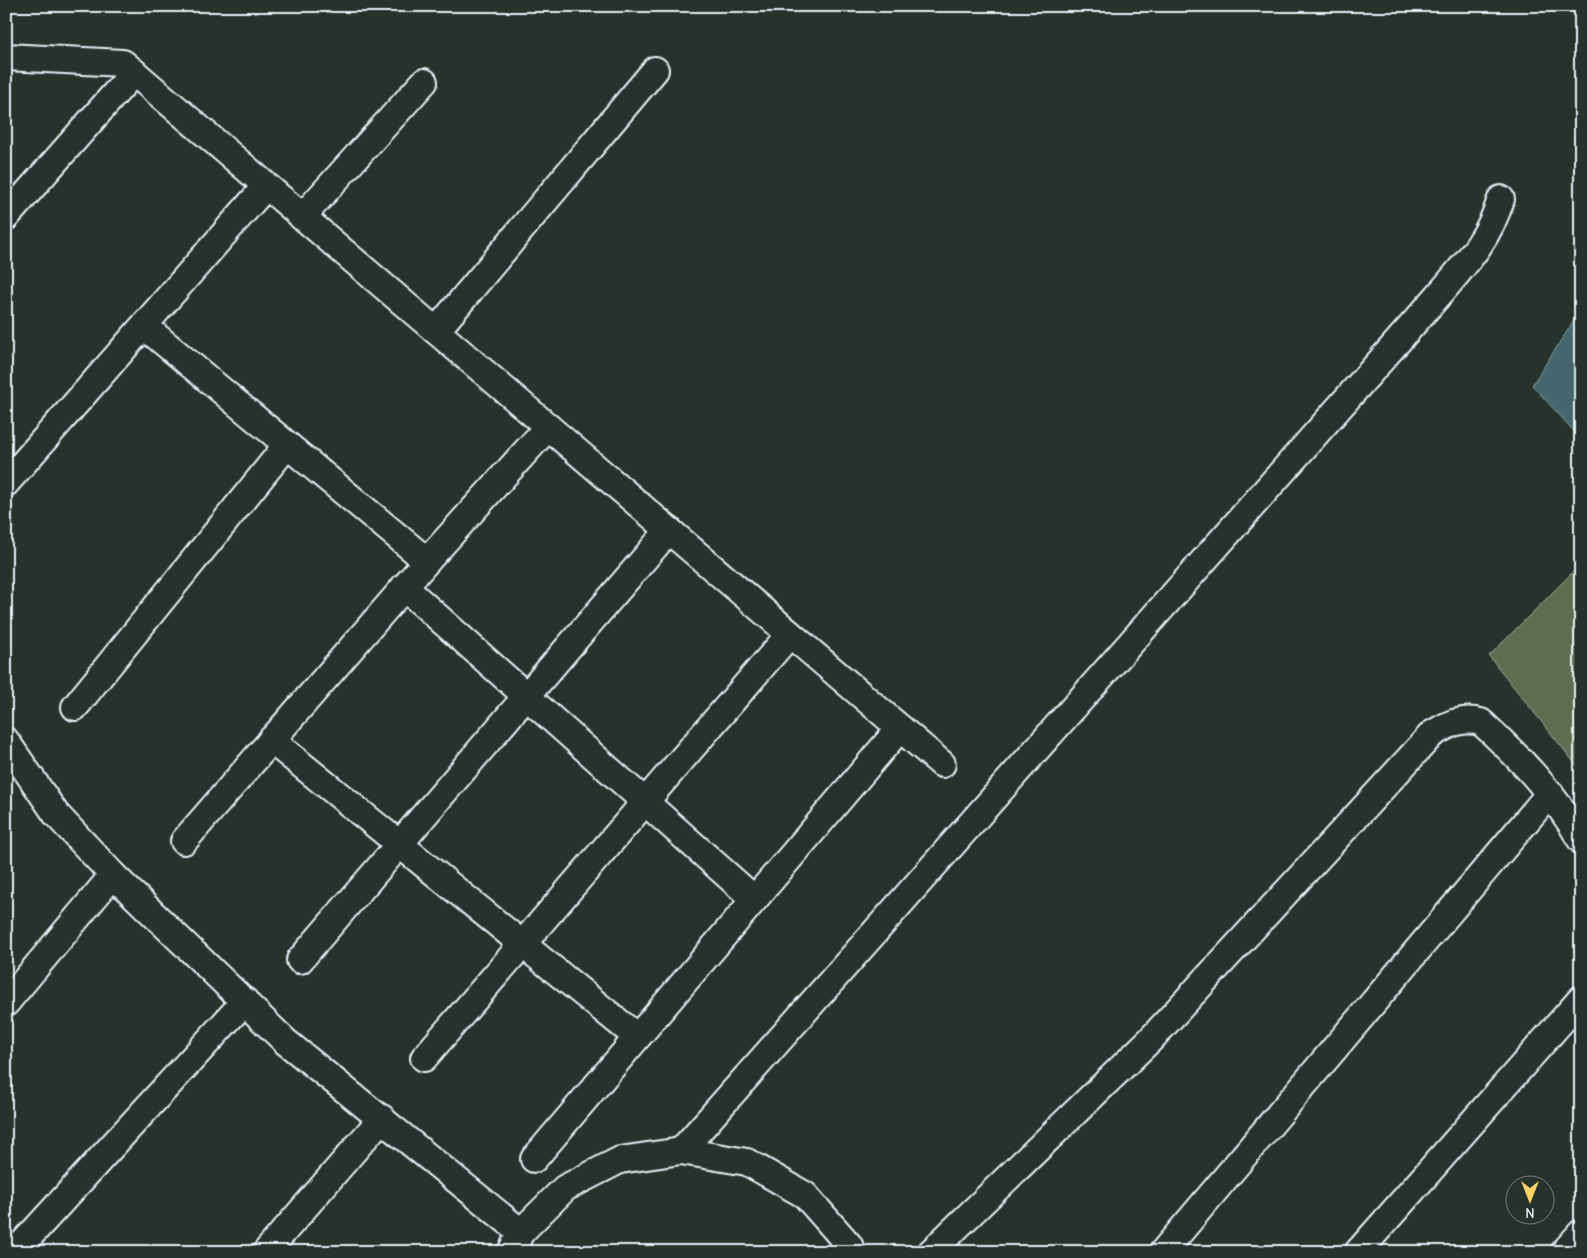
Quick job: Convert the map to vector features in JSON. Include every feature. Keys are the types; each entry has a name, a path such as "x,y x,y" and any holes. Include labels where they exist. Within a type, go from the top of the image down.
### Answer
{"street":[{"path":"6,57 123,63 942,764"},
{"path":"436,332 655,70"},
{"path":"6,217 134,72"},
{"path":"302,217 424,82"},
{"path":"6,483 266,186"},
{"path":"682,1151 1437,297 1484,241 1494,221 1501,199"},
{"path":"144,326 427,561"},
{"path":"184,841 404,587 548,427"},
{"path":"75,707 287,445"},
{"path":"300,960 668,530"},
{"path":"404,587 754,899"},
{"path":"424,1058 790,634"},
{"path":"931,1252 1151,1039 1432,734 1451,722 1466,718 1481,722 1550,793 1563,809 1581,840"},
{"path":"534,1159 900,728"},
{"path":"271,740 637,1038"},
{"path":"6,741 56,814 113,875 286,1042 382,1118 516,1242 565,1188 620,1160 682,1151 747,1162 805,1195 849,1245 852,1252"},
{"path":"1163,1252 1550,793"},
{"path":"6,1003 113,875"},
{"path":"1358,1252 1581,999"},
{"path":"15,1252 245,1001"},
{"path":"266,1252 382,1118"},
{"path":"1564,1252 1581,1233"}],"green space":[{"path":"1581,564 1581,771 1489,656"}],"water":[{"path":"1581,310 1581,439 1532,385"}]}
